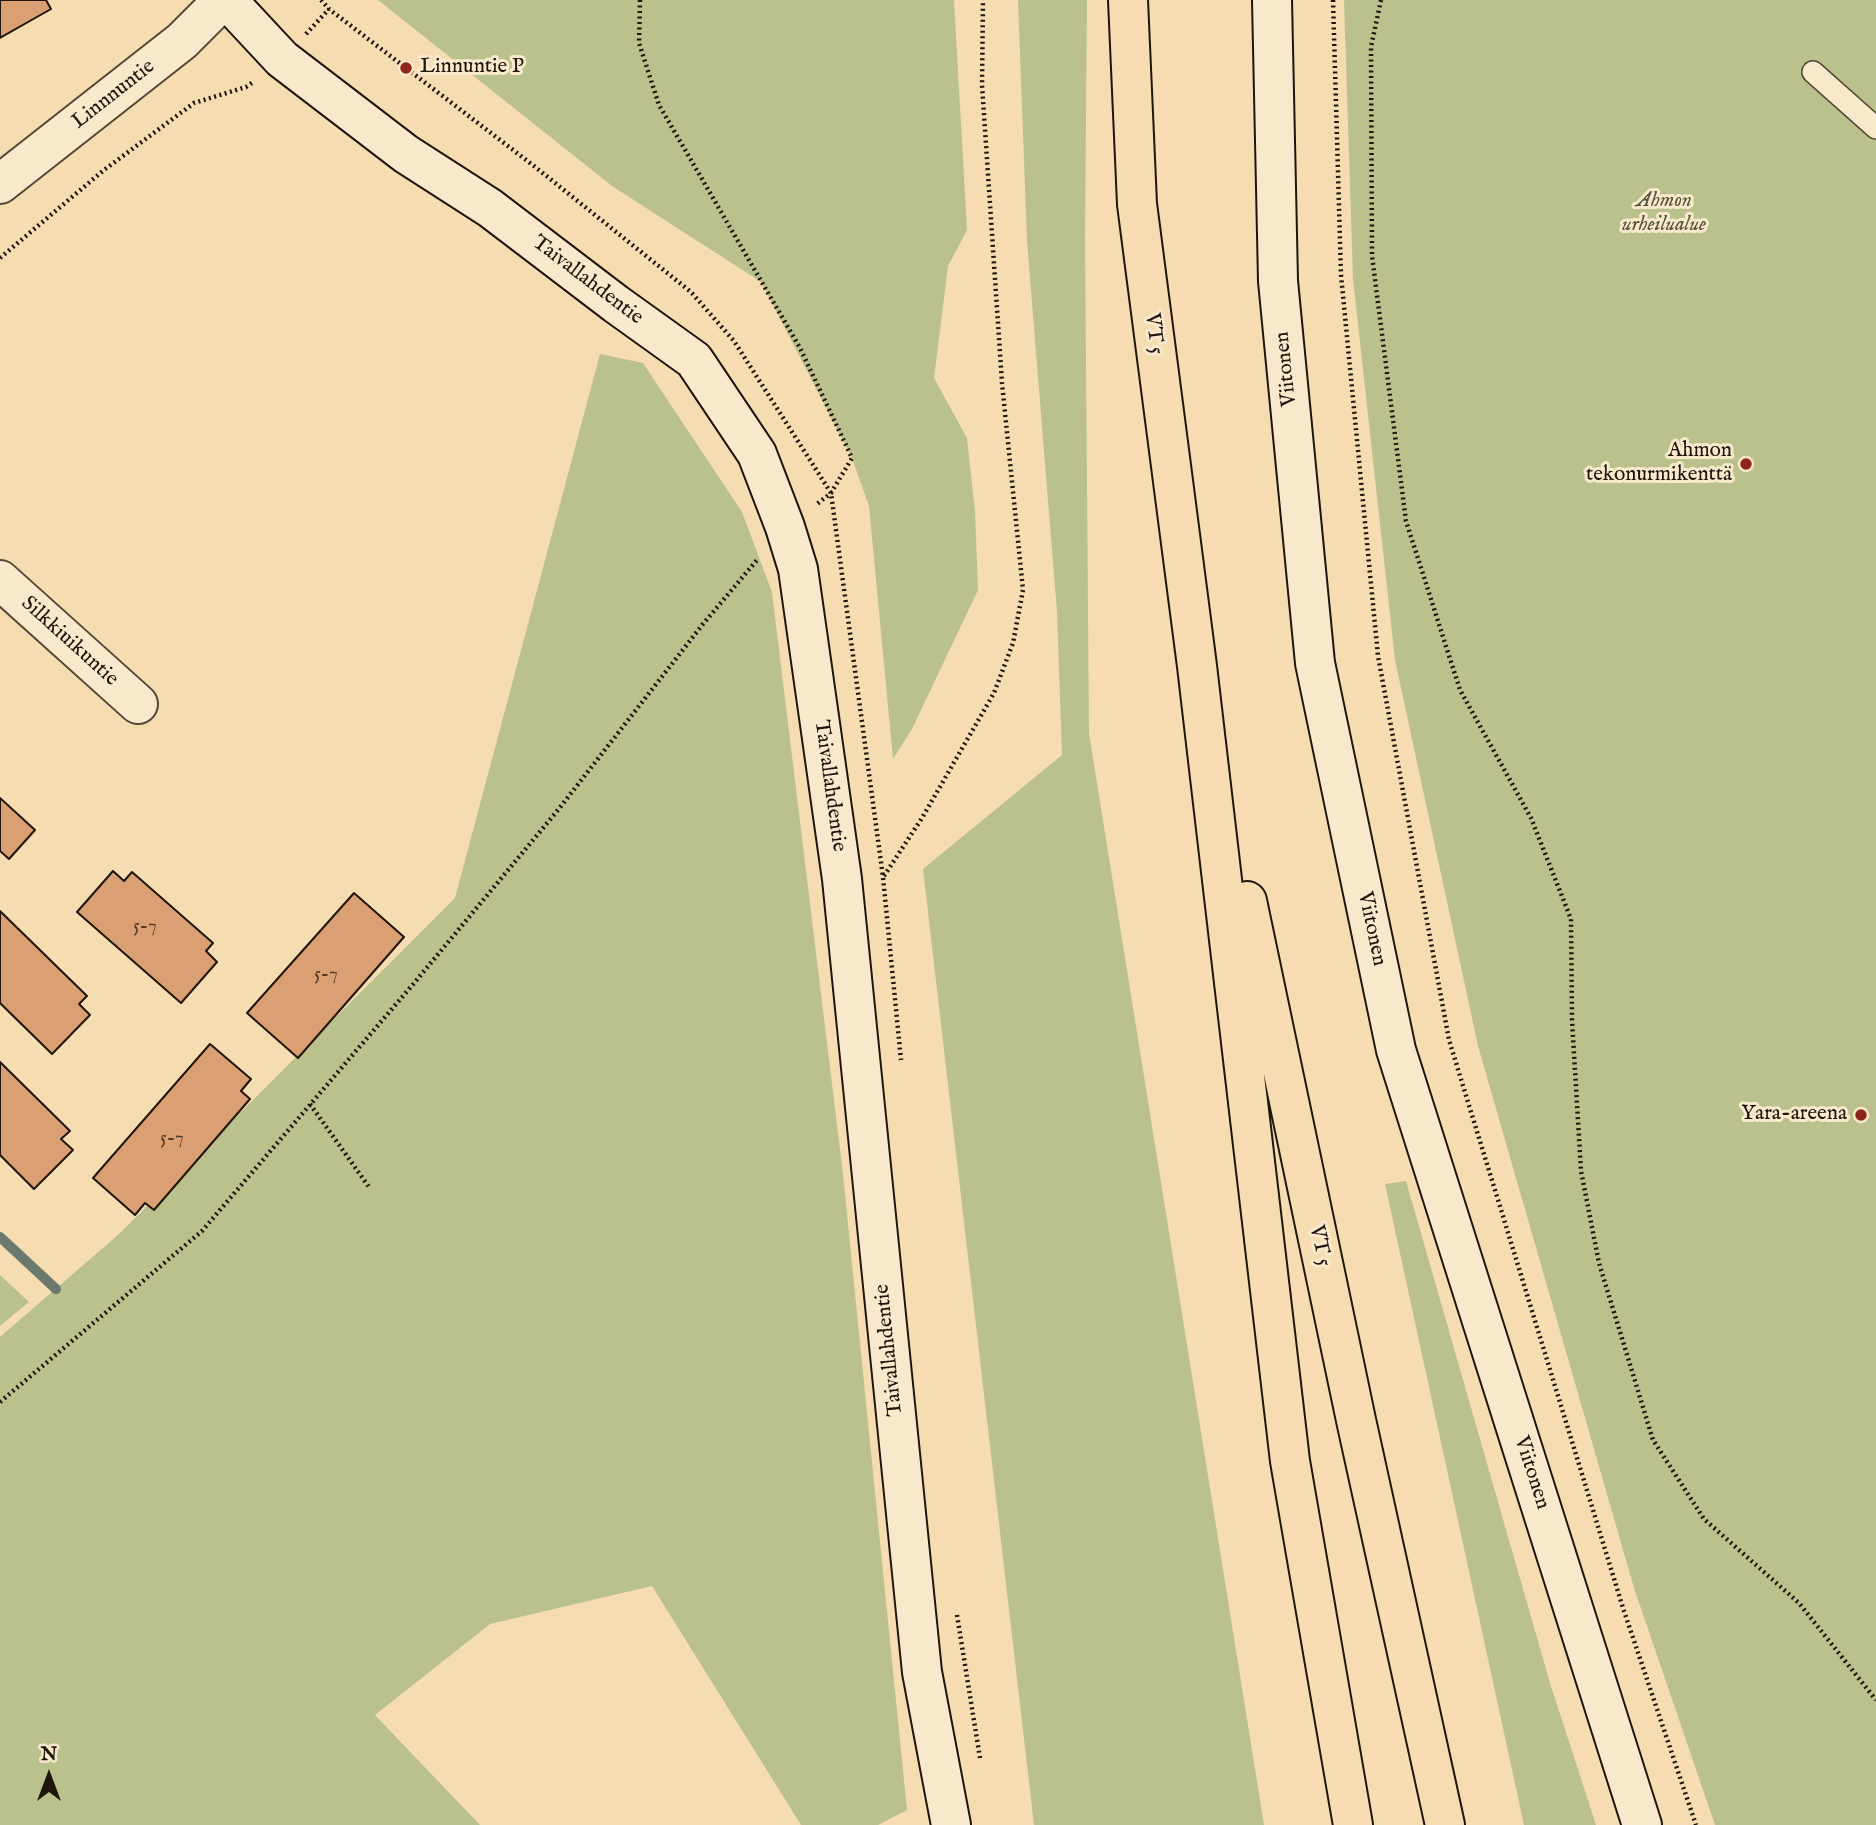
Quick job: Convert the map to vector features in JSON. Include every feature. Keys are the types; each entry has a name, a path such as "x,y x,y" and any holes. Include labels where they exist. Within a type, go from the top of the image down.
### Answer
{"highway":[{"name":"VT 5","path":"1128,0 1136,204 1197,666 1290,1461 1353,1825"},
{"name":"VT 5","path":"1197,666 1353,1407 1445,1825"}],"street":[{"name":"Taivallahdentie","path":"225,0 282,59 406,154 490,208 694,360 757,454 798,569 842,879 922,1672 951,1825"},
{"name":"Linnnuntie","path":"0,184 182,41 225,0"},
{"name":"Viitonen","path":"1272,0 1278,281 1315,663 1396,1050 1642,1825"},
{"name":"Silkkiuikuntie","path":"0,580 138,704"}],"lane":[{"path":"1813,72 1876,128"}],"path":[{"path":"0,1402 202,1231 558,810 703,624 785,527 831,493 852,458 800,348 659,106 639,43 640,0"},
{"path":"902,1071 883,877 922,818 994,692 1013,643 1023,590 1002,383 983,99 983,0"},
{"path":"1334,0 1341,275 1378,656 1449,1040 1619,1594 1696,1825"},
{"path":"1381,0 1371,47 1372,256 1406,521 1460,690 1531,818 1570,919 1572,1020 1581,1171 1599,1263 1653,1440 1704,1519 1799,1603 1876,1700"},
{"path":"0,258 104,170 194,103 246,87 282,59 330,9"},
{"path":"842,879 883,877"},
{"path":"310,1104 369,1187"},
{"path":"956,1611 982,1772"}],"green space":[{"path":"378,0 954,0 967,230 948,266 934,378 967,438 975,511 978,590 912,729 893,759 869,506 852,458 761,282 612,186"},
{"path":"1018,0 1087,0 1085,238 1089,733 1264,1825 1034,1825 923,869 1062,755 1057,612 1027,241"},
{"name":"Ahmon urheilualue","path":"1344,0 1876,0 1876,1825 1715,1825 1634,1588 1478,1046 1395,660 1353,279"},
{"path":"600,354 643,363 742,512 772,592 843,1174 907,1810 878,1825 801,1825 652,1586 490,1624 375,1715 480,1825 0,1825 0,1337 119,1234 455,898"},
{"path":"1406,1181 1550,1683 1596,1825 1524,1825 1385,1184"},
{"path":"0,1275 29,1302 0,1326"}],"building":[{"path":"0,0 46,0 51,9 0,38"},
{"path":"0,798 35,830 9,859 0,851"},
{"path":"113,871 124,881 132,872 213,943 206,951 217,962 181,1003 77,912"},
{"path":"354,893 404,937 298,1058 247,1013"},
{"path":"0,911 87,996 79,1004 90,1015 52,1054 0,1003"},
{"path":"210,1044 251,1079 241,1091 250,1099 154,1210 145,1203 135,1215 93,1178"},
{"path":"0,1062 70,1131 61,1139 73,1150 34,1189 0,1155"}],"waterway":[{"path":"0,1237 56,1289"}],"place":[{"name":"Linnuntie P","path":"406,68"},
{"name":"Ahmon tekonurmikenttä","path":"1746,464"},
{"name":"Yara-areena","path":"1861,1115"}]}
